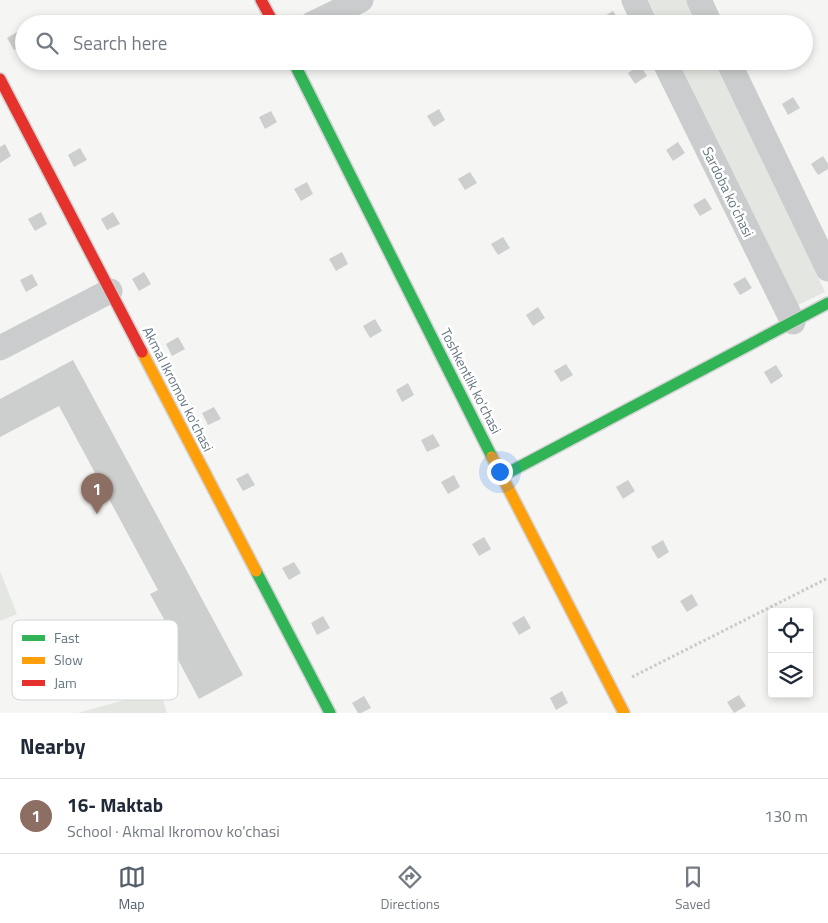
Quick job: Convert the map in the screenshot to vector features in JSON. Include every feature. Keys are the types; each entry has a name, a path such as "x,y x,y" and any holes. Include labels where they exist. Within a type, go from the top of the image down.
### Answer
{"street":[{"path":"261,0 269,15"},
{"path":"330,15 361,0"},
{"path":"634,0 641,15"},
{"path":"699,0 706,15"},
{"name":"Toshkentlik ko'chasi","path":"298,70 624,713"},
{"name":"Sardoba ko'chasi","path":"668,70 793,322"},
{"path":"732,70 828,269"},
{"name":"Akmal Ikromov ko'chasi","path":"0,79 330,713"},
{"path":"0,348 110,291"},
{"path":"502,476 828,304"}],"path":[{"path":"612,687 828,578"}],"shaded area":[{"path":"648,0 686,0 693,15 655,15"},
{"path":"681,70 719,70 825,292 794,307"},
{"path":"0,571 17,614 0,621"},
{"path":"124,700 163,700 167,713 78,713"}],"building":[{"path":"613,11 616,15 606,15"},
{"path":"15,33 15,49 14,50 7,38"},
{"path":"632,70 643,70 647,76 635,84 628,73"},
{"path":"793,97 800,108 788,115 782,104"},
{"path":"439,109 445,120 434,127 427,116"},
{"path":"271,111 277,122 265,129 259,117"},
{"path":"678,142 685,153 673,161 666,150"},
{"path":"5,144 11,156 0,163 0,147"},
{"path":"80,148 87,160 74,167 68,155"},
{"path":"823,156 828,164 828,169 818,175 811,164"},
{"path":"470,172 477,183 465,190 458,179"},
{"path":"307,182 313,194 301,201 294,189"},
{"path":"705,198 712,209 700,216 693,205"},
{"path":"41,212 47,224 35,231 28,219"},
{"path":"113,212 120,224 107,230 101,219"},
{"path":"503,237 510,248 498,255 491,244"},
{"path":"342,252 348,264 336,271 329,259"},
{"path":"144,272 151,284 139,291 132,279"},
{"path":"32,274 38,285 26,292 20,280"},
{"path":"745,277 752,288 740,295 733,284"},
{"path":"538,307 545,318 533,326 526,315"},
{"path":"375,319 382,331 370,338 363,326"},
{"path":"178,337 185,349 172,356 166,344"},
{"path":"73,360 243,675 199,699 178,660 178,620 164,620 150,594 158,590 59,406 0,437 0,399"},
{"path":"566,364 573,375 561,382 554,371"},
{"path":"776,365 783,376 771,384 764,372"},
{"path":"408,383 414,395 402,402 396,390"},
{"path":"214,407 221,419 208,425 202,413"},
{"path":"433,434 440,446 427,452 421,440"},
{"path":"248,473 255,485 243,491 236,479"},
{"path":"454,475 460,487 448,494 441,482"},
{"path":"628,480 635,491 623,499 616,487"},
{"path":"484,537 491,549 479,556 472,544"},
{"path":"663,540 669,552 658,559 651,547"},
{"path":"294,562 301,573 289,580 282,568"},
{"path":"692,594 698,605 687,612 680,601"},
{"path":"323,616 330,628 317,635 311,623"},
{"path":"524,616 531,628 519,635 512,623"},
{"path":"562,691 568,703 556,710 550,698"},
{"path":"739,695 746,706 734,713 727,702"},
{"path":"364,696 371,708 358,713 352,703"}],"traffic: fast":[{"path":"298,70 492,457"},
{"path":"502,476 828,303"},
{"path":"256,571 330,713"}],"traffic: slow":[{"path":"142,352 256,571"},
{"path":"492,457 624,713"}],"traffic: jam":[{"path":"261,0 269,15"},
{"path":"0,79 142,352"}],"place":[{"name":"16- Maktab","path":"97,514"}]}
